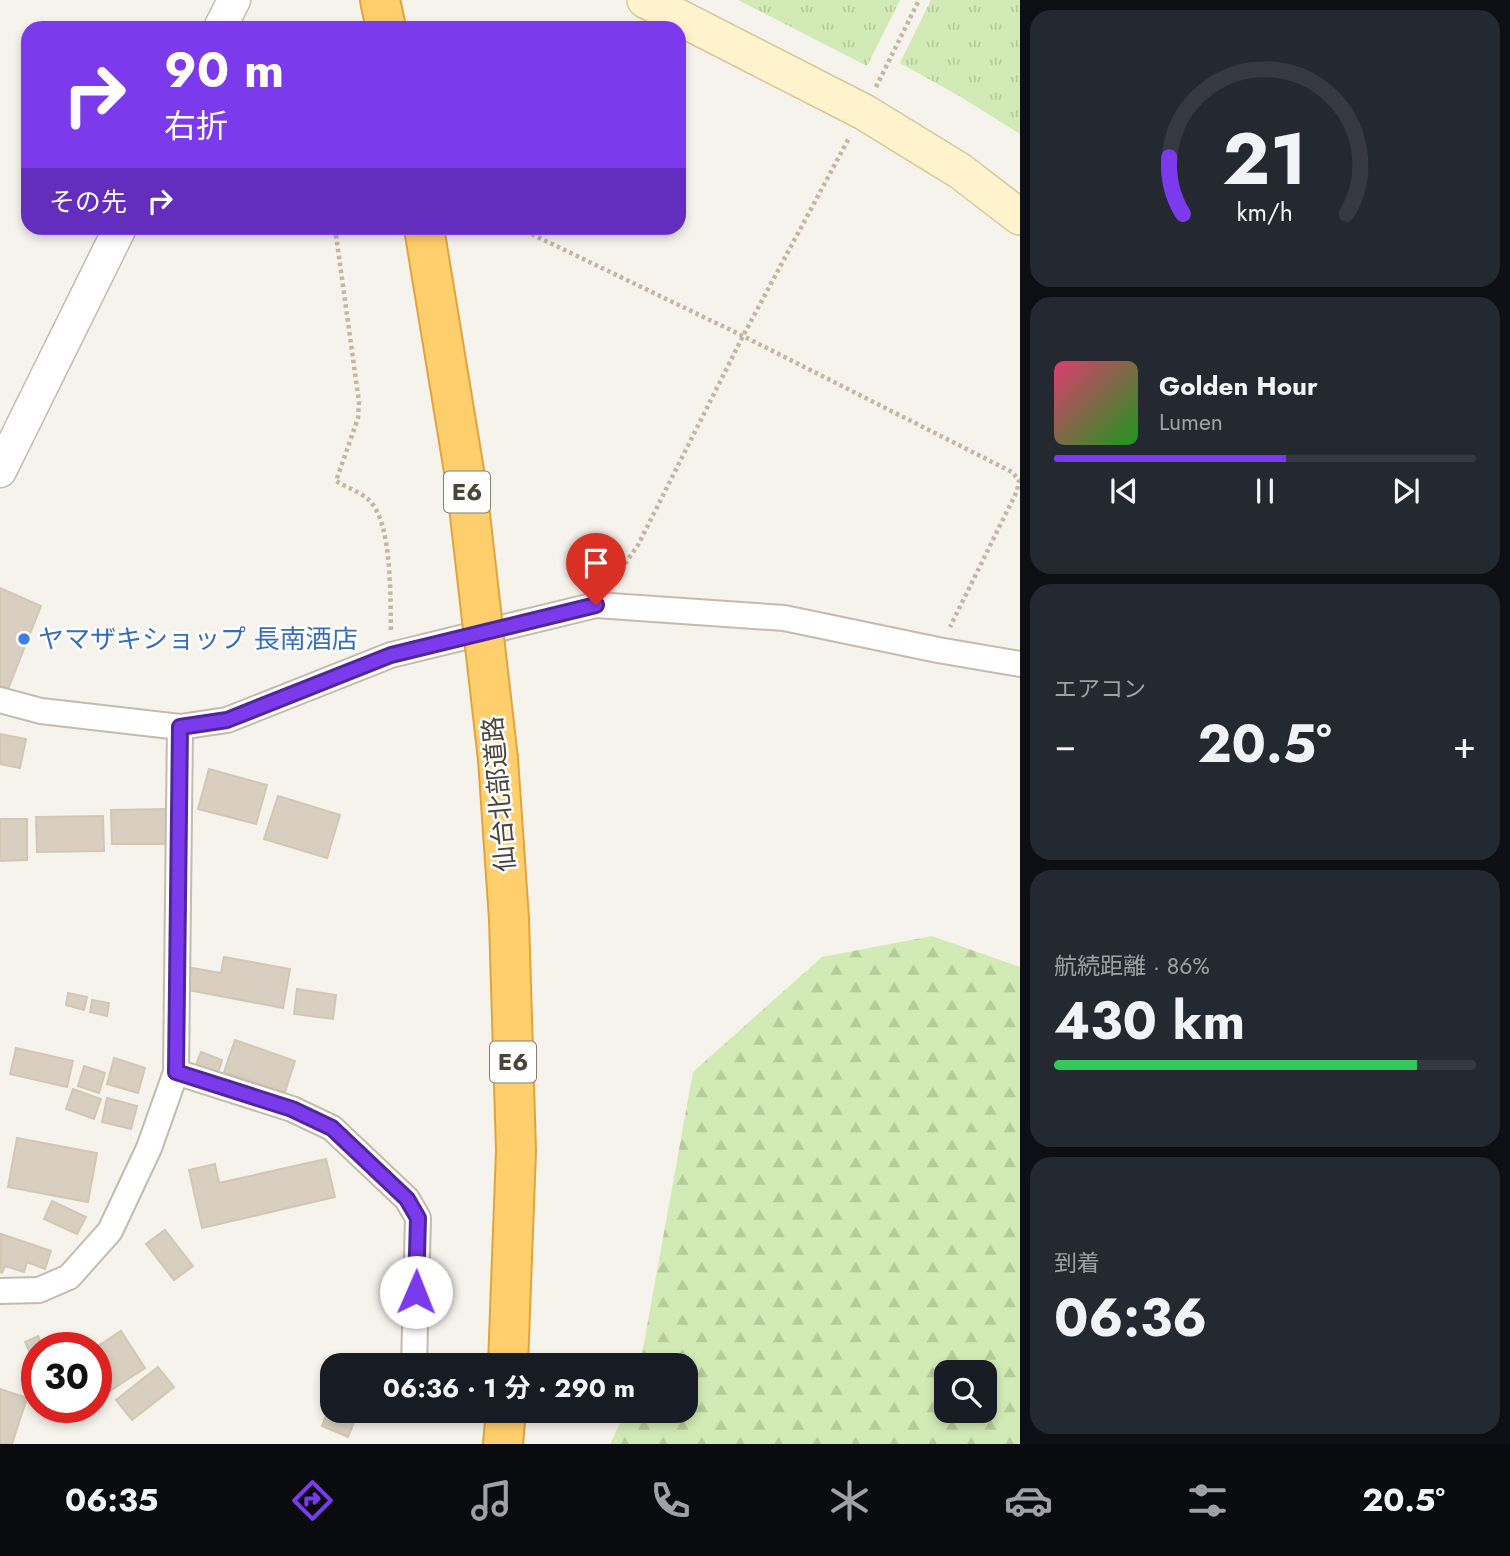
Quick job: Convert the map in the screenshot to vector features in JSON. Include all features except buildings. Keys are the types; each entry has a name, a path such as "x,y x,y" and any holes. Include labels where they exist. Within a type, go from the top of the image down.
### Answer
{"highway":[{"path":"380,0 384,21"},
{"name":"仙台北部道路","path":"425,235 467,489 498,759 509,919 516,1151 509,1353"},
{"path":"503,1444 505,1423"}],"main road":[{"path":"645,0 864,112 960,171 1020,217"}],"street":[{"path":"224,21 234,0"},
{"path":"0,471 117,235"},
{"path":"0,700 41,711 180,727 227,720 391,655 596,605 784,618 1020,664"},
{"path":"0,1291 39,1290 69,1277 110,1231 149,1148 176,1072 180,727"},
{"path":"176,1072 292,1109 332,1128 407,1199 418,1218 414,1353"}],"path":[{"path":"596,605 638,545 743,335 864,112 919,0"},
{"path":"336,235 359,402 358,418 336,481 370,501 380,521 390,559 391,655"},
{"path":"534,235 743,335 1012,472 1019,480 1017,491 938,650"}],"green space":[{"path":"738,0 900,0 867,66"},
{"path":"931,0 1020,0 1020,134 900,63"},
{"path":"932,936 1020,967 1020,1444 610,1444 620,1423 698,1423 698,1353 642,1353 693,1072 822,957"}],"place":[{"name":"ヤマザキショップ 長南酒店","path":"24,639"}],"route":[{"path":"416,1292 418,1218 407,1199 332,1128 292,1109 176,1072 180,727 227,720 391,655 596,605"}]}
